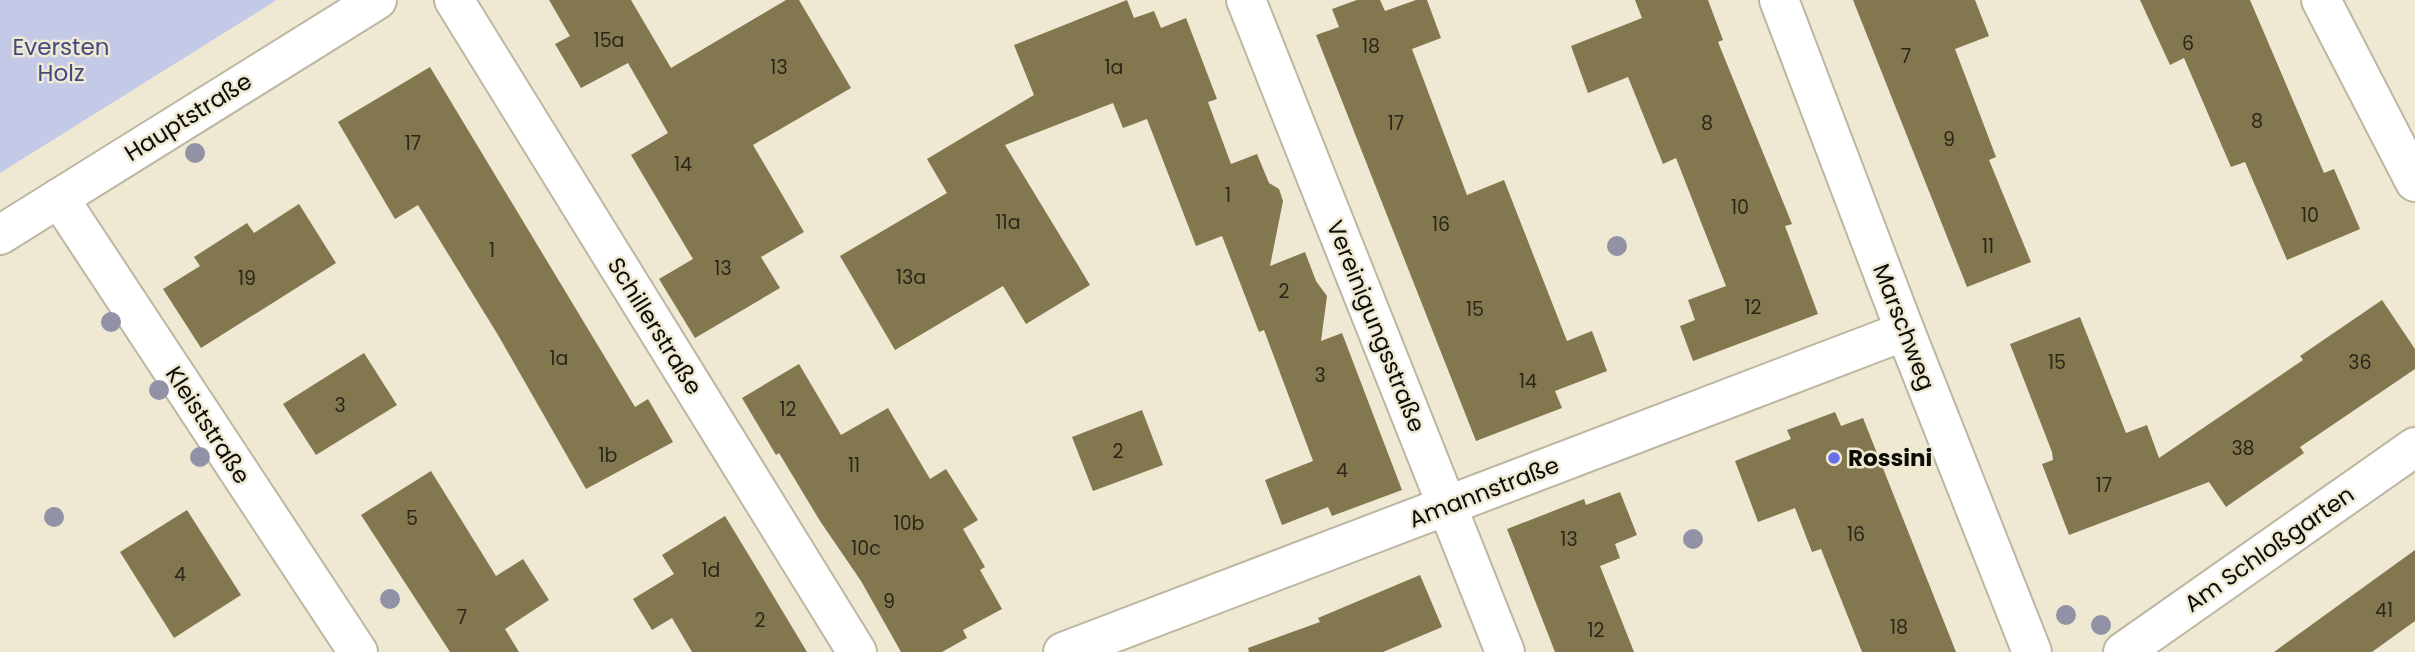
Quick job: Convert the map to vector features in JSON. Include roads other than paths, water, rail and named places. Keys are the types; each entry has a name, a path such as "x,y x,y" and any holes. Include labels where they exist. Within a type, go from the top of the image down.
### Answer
{"street":[{"name":"Hauptstraße","path":"0,235 377,0"},
{"name":"Schillerstraße","path":"454,0 857,652"},
{"name":"Vereinigungsstraße","path":"1246,0 1505,652"},
{"name":"Marschweg","path":"1779,0 1905,331 2032,652"},
{"path":"2321,0 2415,182"},
{"name":"Kleiststraße","path":"59,198 358,652"},
{"name":"Amannstraße","path":"1063,652 1905,331"},
{"name":"Am Schloßgarten","path":"2123,652 2415,447"}],"place":[{"name":"Rossini","path":"1834,458"}],"park label":[{"name":"Eversten Holz","path":"61,60"}]}
